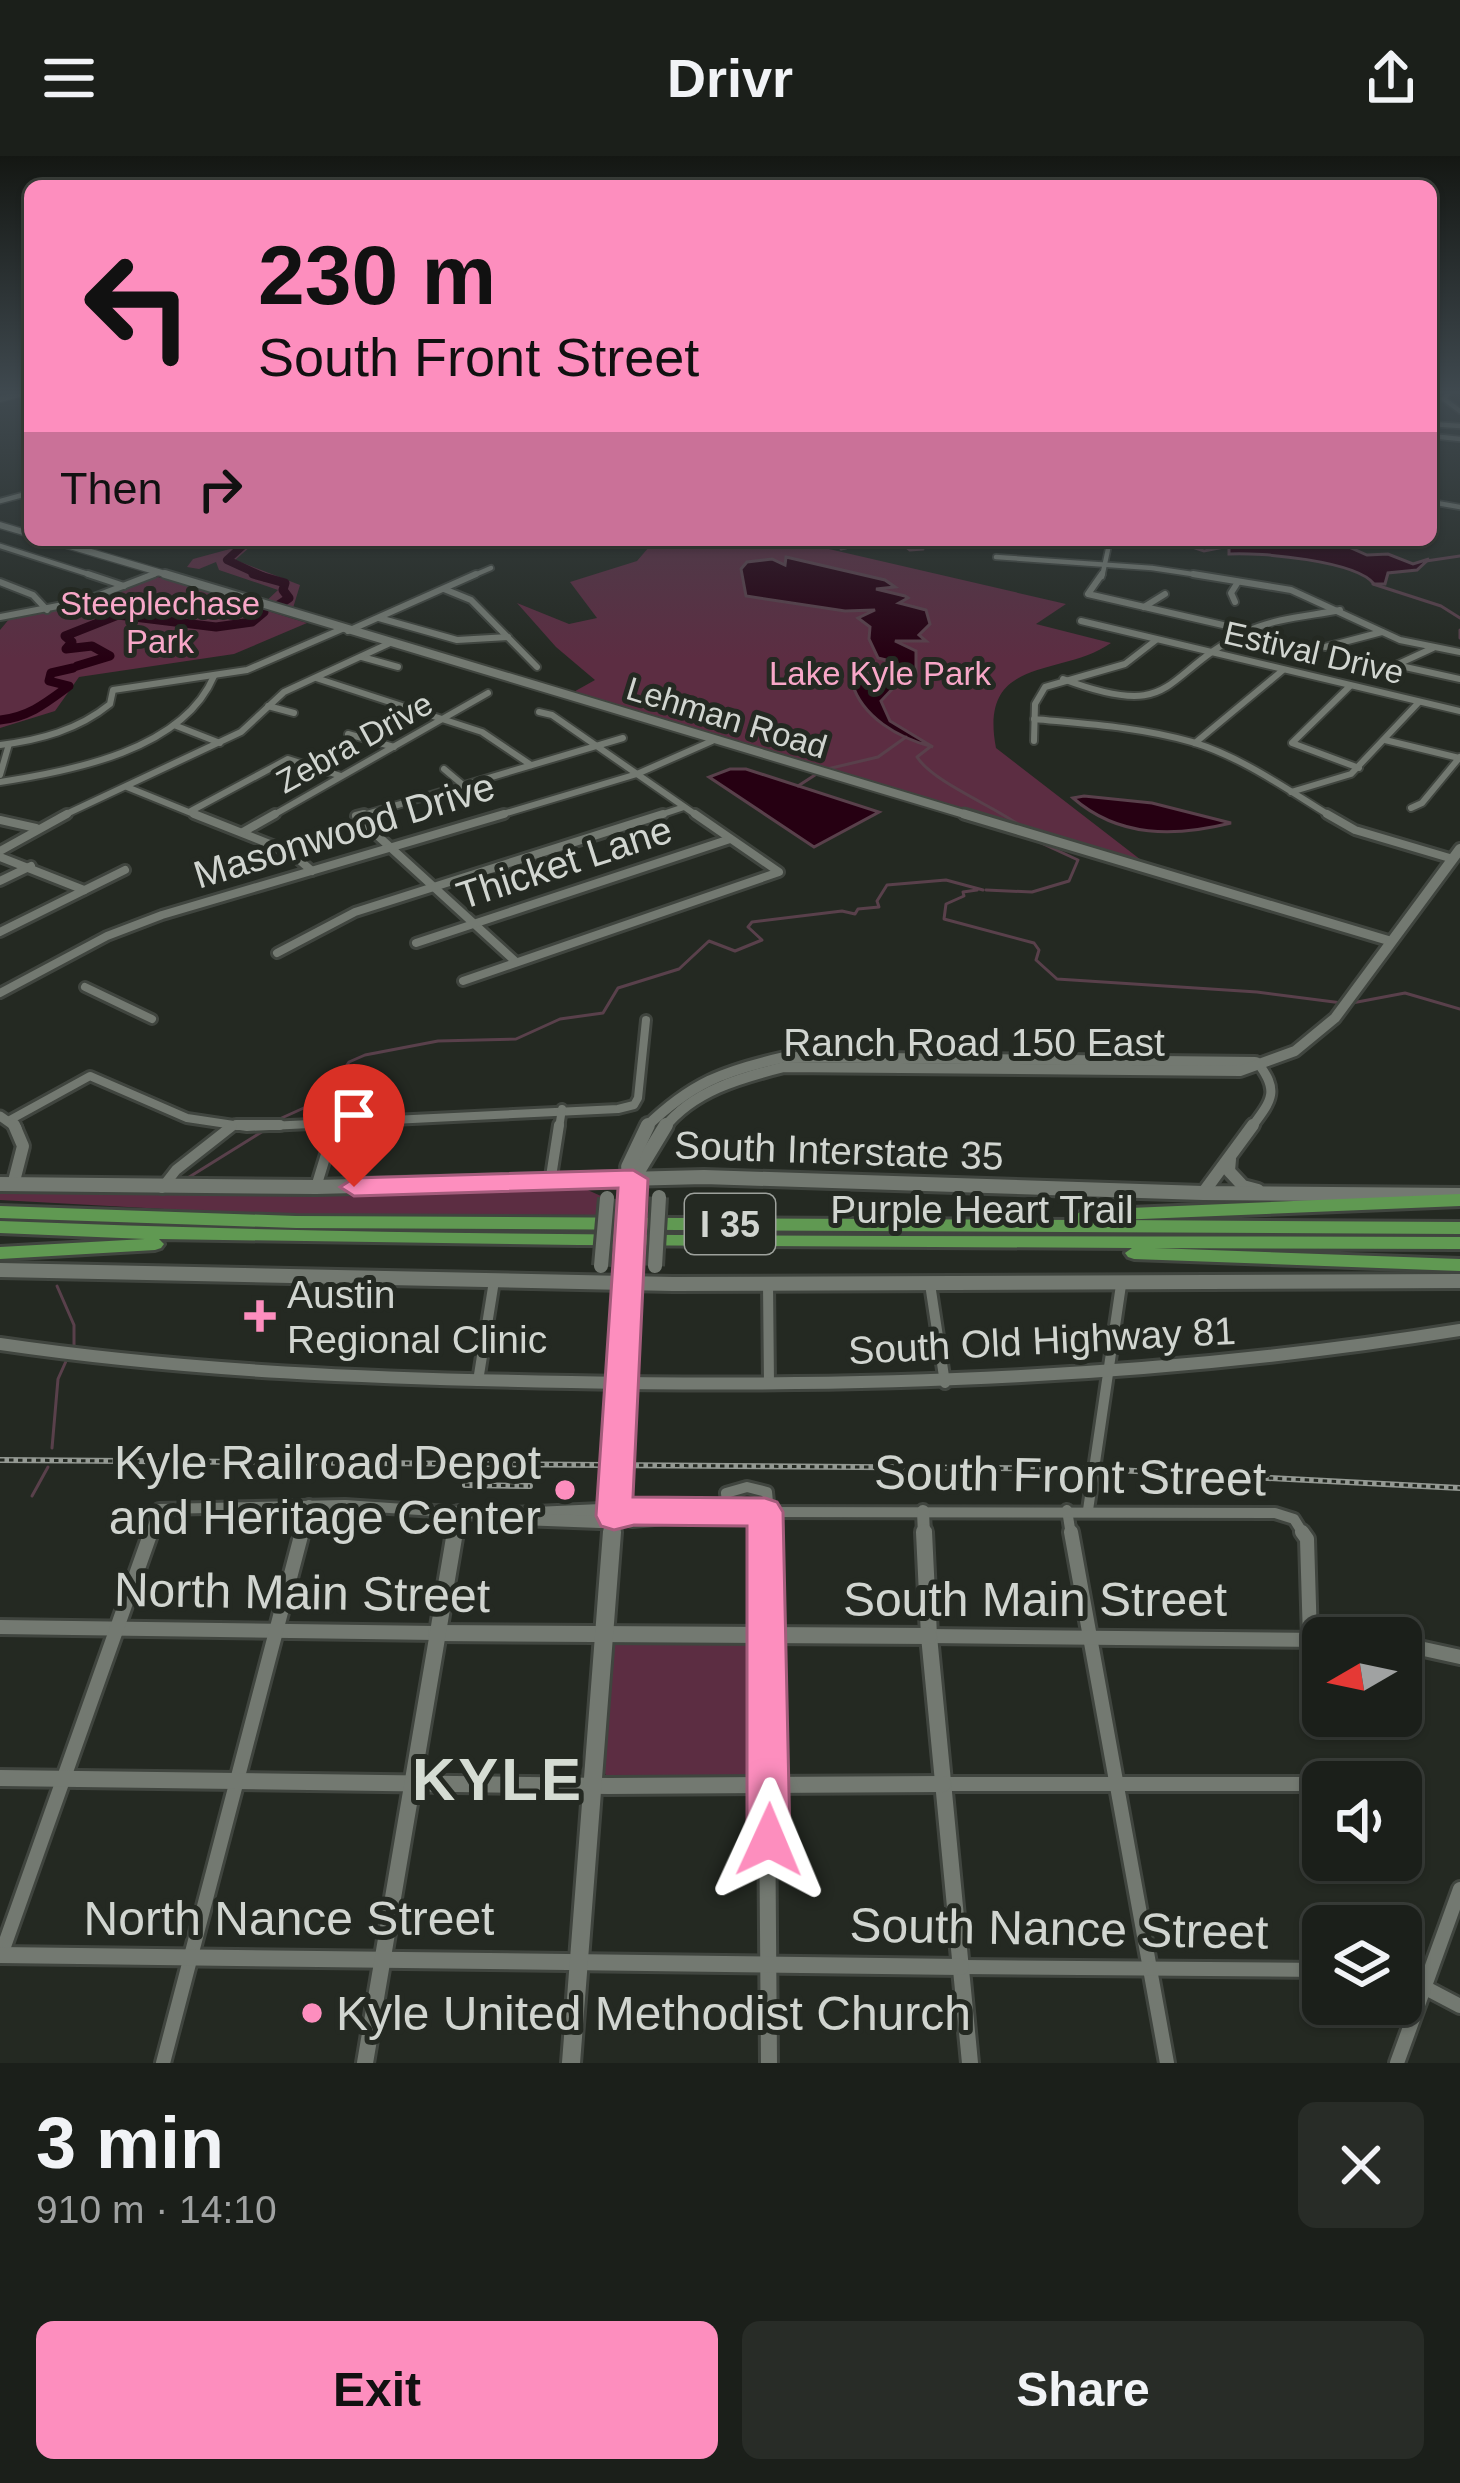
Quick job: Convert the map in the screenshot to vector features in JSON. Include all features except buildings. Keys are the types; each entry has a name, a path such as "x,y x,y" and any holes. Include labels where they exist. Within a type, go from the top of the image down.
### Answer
{"highway":[{"path":"939,1234 1460,1198"},
{"name":"Purple Heart Trail","path":"0,1212 1460,1243"},
{"name":"Purple Heart Trail","path":"0,1227 254,1235 1460,1228"},
{"path":"939,1234 1460,1265"},
{"path":"0,1253 254,1235"}],"main road":[{"name":"Ranch Road 150 East","path":"987,1063 818,1064 758,1073 696,1098 674,1117 650,1150 646,1167 633,1179 628,1167 656,1113 706,1079 785,1057 987,1063 1211,1072 1240,1071 1295,1051 1316,1037 1346,1002 1456,854"},
{"name":"South Interstate 35","path":"7,1184 316,1187 676,1177 1460,1198"},
{"path":"673,1284 655,1266 658,1197 676,1177"},
{"path":"571,2063 625,1383 633,1179"},
{"path":"577,1281 601,1266 608,1198 590,1180"},
{"path":"0,1270 494,1281 577,1281 626,1274 673,1284 1460,1281"}],"street":[{"path":"0,546 124,586"},
{"name":"Lehman Road","path":"70,546 1390,941"},
{"path":"1108,546 1101,581 1088,594 1249,632"},
{"path":"996,557 1104,564 1303,593 1382,632 1460,652"},
{"path":"214,676 210,692 175,725 61,773 0,779 4,744 41,737 100,713 113,700 112,690 258,667 491,568"},
{"path":"0,617 47,610 158,573"},
{"path":"1235,602 1231,593 1238,581"},
{"path":"0,582 29,593 47,610"},
{"path":"444,589 471,600 537,667"},
{"path":"1144,607 1165,594"},
{"path":"1063,679 1145,700 1178,687 1249,632 1340,610"},
{"path":"378,618 457,640 508,637"},
{"name":"Estival Drive","path":"1081,621 1460,711"},
{"path":"1325,647 1382,632"},
{"path":"1034,741 1039,694 1063,679 1125,664 1157,640"},
{"path":"0,854 36,828 241,732 284,692 390,644"},
{"path":"1433,648 1396,665 1460,679"},
{"path":"362,656 398,668"},
{"path":"1195,743 1284,670"},
{"path":"315,678 495,738 531,765"},
{"path":"1350,686 1292,742 1317,756 1359,768"},
{"name":"Zebra Drive","path":"243,832 488,693"},
{"path":"1291,793 1341,779 1359,768 1419,702"},
{"path":"268,706 294,713"},
{"path":"463,981 779,872 552,715 539,712"},
{"path":"1034,719 1120,727 1195,743 1240,762 1365,835 1456,854"},
{"path":"175,725 220,743"},
{"path":"348,734 394,747"},
{"path":"516,962 356,816 623,738"},
{"path":"1385,740 1460,758 1422,802 1411,808"},
{"name":"Masonwood Drive","path":"0,993 125,929 637,774 712,741"},
{"path":"191,811 288,759 341,776"},
{"path":"444,769 463,784"},
{"path":"127,787 290,852 312,872"},
{"path":"277,953 341,917 684,807"},
{"path":"0,820 36,828"},
{"name":"Thicket Lane","path":"416,943 730,839"},
{"path":"0,854 84,890"},
{"path":"0,881 31,866"},
{"path":"0,932 125,870"},
{"path":"86,987 152,1019"},
{"path":"634,1105 646,1020"},
{"path":"1203,1193 1274,1097 1274,1083 1257,1062"},
{"path":"7,1184 24,1150 19,1130 5,1118 90,1076 158,1108 232,1126 634,1105 656,1113"},
{"path":"550,1183 562,1109"},
{"path":"316,1187 336,1123"},
{"path":"162,1188 176,1169 218,1146 232,1126"},
{"path":"1231,1156 1229,1171 1243,1186 1270,1194"},
{"path":"478,1381 494,1281"},
{"path":"768,1283 769,1384"},
{"path":"930,1284 945,1383"},
{"path":"1088,1510 1121,1285"},
{"name":"South Old Highway 81","path":"0,1344 270,1375 625,1383 945,1383 1108,1375 1318,1354 1460,1330"},
{"path":"724,1512 727,1493 747,1487 767,1492 769,2063"},
{"path":"163,2063 232,1782 309,1505"},
{"path":"0,1955 159,1509 309,1505 494,1515"},
{"path":"1067,1510 1167,2063"},
{"path":"923,1511 929,1636 970,2063"},
{"path":"365,2063 458,1512"},
{"name":"South Front Street","path":"494,1515 597,1522 614,1516 632,1520 724,1512 1275,1513 1294,1519 1306,1539 1314,1617"},
{"name":"North Main Street","path":"0,1627 602,1635"},
{"name":"South Main Street","path":"602,1635 1302,1639"},
{"path":"1422,1649 1460,1657"},
{"path":"0,1778 1302,1784"},
{"path":"1397,2063 1460,1889"},
{"name":"North Nance Street","path":"0,1955 578,1959"},
{"name":"South Nance Street","path":"578,1959 1302,1970"},
{"path":"1422,1985 1460,2006"}],"green space":[{"path":"251,546 235,560 300,585 293,608 262,605 278,590 219,570 216,562 199,569 187,567 193,559"},
{"name":"Lake Kyle Park","path":"650,546 816,546 1066,604 1036,624 1111,643 1011,683 999,697 994,718 996,748 1141,860 570,694 595,680 556,647 517,603 569,624 597,618 570,582 637,561"},
{"name":"Steeplechase Park","path":"158,577 307,623 234,654 79,677 55,711 0,728 0,630 10,618 71,608"},
{"path":"581,1187 601,1196 599,1215 255,1214 0,1200 0,1190 441,1192"},
{"path":"623,1641 759,1642 764,1776 758,1781 607,1777 601,1767 610,1646"}],"shaded area":[{"path":"1193,546 1229,546 1204,551"},
{"path":"1229,546 1347,546 1413,564 1429,559 1417,570 1388,573 1385,584 1374,584 1329,564 1229,554"},
{"path":"786,557 885,580 895,587 876,589 905,596 908,598 899,603 926,610 930,624 919,635 926,641 895,641 916,651 916,673 887,678 897,684 881,701 890,721 933,747 883,724 857,695 852,683 873,675 875,668 898,663 878,658 869,639 870,627 858,618 875,610 845,611 746,596 741,569 747,562 772,559 785,565"},
{"path":"746,769 879,812 814,847 709,777"},
{"path":"1073,798 1152,803 1231,823 1189,831 1148,831 1109,821"}],"waterway":[{"path":"242,546 227,560 264,577"},
{"path":"841,549 846,548 842,546"},
{"path":"905,546 910,550 921,546"},
{"path":"1426,561 1460,556"},
{"path":"253,574 285,583 283,590 289,598 277,606"},
{"path":"1373,584 1441,606 1460,618"},
{"path":"77,666 110,656 92,646 66,649 72,642 65,636 118,615 216,627 252,622 264,612"},
{"path":"1460,630 1460,638"},
{"path":"0,720 29,712 53,698 69,686 49,681 51,673 73,668"},
{"path":"823,770 878,757 906,737"},
{"path":"930,747 917,757 926,767 1025,829"},
{"path":"798,786 815,775"},
{"path":"986,890 1032,892 1069,881 1078,860 1039,842"},
{"path":"275,1121 306,1107 336,1082 349,1062 365,1055 438,1041 516,1039 560,1019 603,1013 618,988 679,969 709,941 735,951 762,940 748,927 752,922 842,911 855,914 858,909 879,907 877,901 887,885 946,880 983,890"},
{"path":"977,890 963,892 964,896 946,904 944,919 1034,943 1039,950 1036,960 1057,979 1257,992 1342,1003"},
{"path":"1352,1003 1405,993 1460,1009"},
{"path":"186,1179 268,1128"},
{"path":"57,1286 74,1325 74,1346"},
{"path":"52,1448 58,1379 67,1359"},
{"path":"32,1496 48,1467"}],"railway":[{"path":"0,1460 1098,1469 1460,1488"},
{"path":"465,1485 530,1486"}],"place":[{"name":"Austin Regional Clinic","path":"260,1316"},
{"name":"Kyle Railroad Depot and Heritage Center","path":"565,1490"},
{"name":"Kyle United Methodist Church","path":"312,2013"}],"district":[{"name":"KYLE","path":"498,1779"}],"route":[{"path":"354,1187 633,1179 614,1516 634,1511 765,1512 769,1840"}]}
